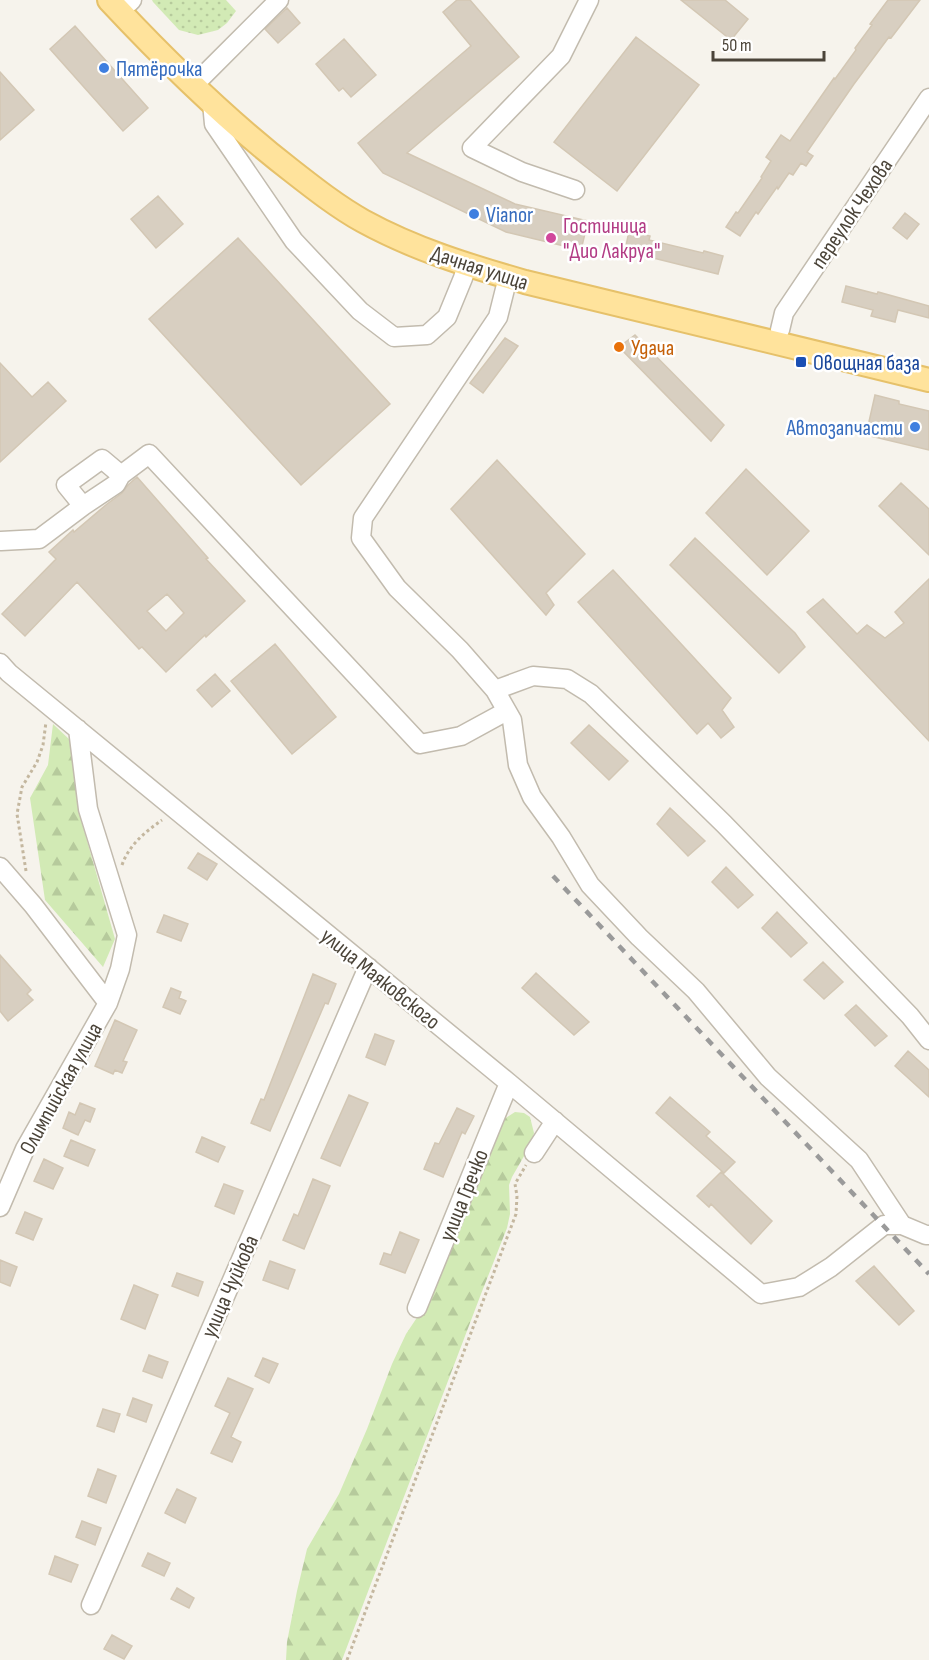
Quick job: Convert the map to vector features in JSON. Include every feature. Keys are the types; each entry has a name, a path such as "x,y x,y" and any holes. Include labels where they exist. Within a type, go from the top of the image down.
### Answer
{"main road":[{"name":"Дачная улица","path":"123,3 157,33 198,82 212,103 261,148 319,192 362,220 404,241 467,265 510,271 778,336 929,367"},
{"name":"Дачная улица","path":"198,82 326,182 371,210 412,230 510,271"},
{"name":"Дачная улица","path":"778,336 929,380"}],"street":[{"path":"198,82 279,0"},
{"path":"575,190 522,172 472,148 561,57 589,0"},
{"name":"переулок Чехова","path":"778,336 784,313 929,98"},
{"path":"212,103 214,123 294,241 360,311 394,337 427,335 447,317 467,265"},
{"path":"510,271 498,317 363,518 361,538 397,588 460,650 495,690 512,720 518,765 532,797 561,837 591,885 639,937 696,991 768,1077 859,1160 902,1225 929,1235"},
{"path":"1,541 39,539 82,506 116,484 121,475 149,454 420,744 461,736 507,711"},
{"path":"82,506 66,485 102,459 121,475"},
{"name":"улица Маяковского","path":"0,663 9,673 510,1083 761,1294 799,1287 831,1267 884,1225 902,1225"},
{"path":"495,690 533,675 567,679 591,694 724,824 910,1016 929,1040"},
{"name":"Олимпийская улица","path":"0,1207 25,1149 108,1003 120,969 127,935 88,809 78,729"},
{"name":"Олимпийская улица","path":"0,867 33,905 108,1003"},
{"name":"улица Чуйкова","path":"91,1605 368,967"},
{"name":"улица Гречко","path":"417,1308 510,1083"},
{"path":"534,1153 555,1121"}],"path":[{"path":"27,873 17,814 22,787 37,762 43,745 48,705"},
{"path":"114,889 126,852 147,831 175,809"},
{"path":"347,1660 516,1214 515,1184 534,1153"}],"green space":[{"path":"152,0 226,0 236,11 218,30 198,35 179,30"},
{"path":"53,724 70,740 80,816 115,939 103,967 45,900 30,798 48,765"},
{"path":"515,1112 524,1113 530,1117 534,1133 531,1144 509,1185 510,1214 507,1228 342,1660 286,1660 287,1642 307,1549 339,1494 392,1364 406,1334 420,1313 498,1129 504,1119"}],"building":[{"path":"457,0 470,0 519,57 407,153 515,204 588,221 581,250 506,232 383,173 358,143 471,46 443,12"},
{"path":"681,0 725,0 748,19 731,40"},
{"path":"888,0 920,0 854,84 807,152 813,156 806,166 801,163 793,175 789,173 758,214 756,212 740,236 726,227 762,178 771,161 766,157 781,135 790,141 856,50 855,48 872,25 870,24"},
{"path":"287,8 300,23 278,43 265,29"},
{"path":"75,26 148,108 123,131 50,49"},
{"path":"636,37 699,85 617,191 554,142"},
{"path":"344,39 376,75 351,97 343,88 339,91 316,64"},
{"path":"0,72 34,110 0,140"},
{"path":"158,196 183,224 156,248 131,219"},
{"path":"905,213 919,224 907,239 893,228"},
{"path":"629,231 650,236 649,240 723,256 718,274 625,251"},
{"path":"238,238 390,404 301,485 149,319"},
{"path":"846,286 929,306 929,318 898,310 895,322 871,316 873,310 842,302"},
{"path":"635,335 724,425 711,441 619,347"},
{"path":"505,338 518,346 483,393 470,383"},
{"path":"0,363 32,397 48,382 66,401 0,462"},
{"path":"875,395 899,401 899,404 929,411 929,450 866,435"},
{"path":"497,460 585,554 546,593 554,605 546,615 451,509"},
{"path":"746,469 809,531 767,575 706,513"},
{"path":"137,477 208,558 206,559 245,601 166,672 142,647 139,649 77,582 25,636 2,614 56,559 49,552 73,530 74,532 122,493","holes":["167,594 184,613 166,631 147,611"]},
{"path":"901,483 929,509 929,555 879,506"},
{"path":"695,538 795,633 805,647 779,673 670,565"},
{"path":"613,570 731,698 722,710 734,727 721,738 708,723 697,734 578,602"},
{"path":"929,579 929,741 807,612 823,599 857,634 867,625 885,638 904,623 895,612"},
{"path":"275,644 336,717 292,754 231,681"},
{"path":"215,674 230,691 212,707 197,690"},
{"path":"589,725 628,761 609,780 571,743"},
{"path":"670,808 705,841 688,856 657,824"},
{"path":"198,853 217,864 207,880 188,868"},
{"path":"726,867 753,895 738,908 712,882"},
{"path":"777,912 807,943 791,957 762,928"},
{"path":"164,915 188,924 181,941 157,932"},
{"path":"0,955 31,990 27,994 33,1000 8,1021 0,1011"},
{"path":"823,962 843,982 824,999 804,980"},
{"path":"536,973 589,1022 574,1035 522,988"},
{"path":"313,974 336,984 328,1004 325,1003 270,1131 251,1123 261,1099 264,1100"},
{"path":"171,988 181,992 179,998 186,1001 180,1014 163,1007"},
{"path":"856,1005 887,1036 875,1046 845,1015"},
{"path":"115,1020 137,1030 123,1061 127,1062 122,1073 115,1070 113,1074 95,1066"},
{"path":"375,1034 394,1041 385,1065 366,1057"},
{"path":"908,1051 929,1070 929,1097 895,1066"},
{"path":"349,1095 368,1103 340,1166 321,1158"},
{"path":"670,1097 710,1132 706,1136 735,1162 724,1173 656,1113"},
{"path":"80,1103 95,1109 90,1122 85,1120 78,1135 63,1128 69,1112 75,1115"},
{"path":"457,1108 474,1116 465,1134 462,1132 443,1177 424,1169 435,1143 439,1144"},
{"path":"202,1137 225,1147 218,1162 196,1152"},
{"path":"71,1140 95,1150 88,1166 64,1156"},
{"path":"44,1159 63,1168 53,1189 34,1181"},
{"path":"721,1172 772,1221 751,1244 711,1204 709,1207 697,1196"},
{"path":"313,1179 330,1186 304,1249 283,1240 294,1214 298,1216"},
{"path":"224,1184 243,1191 234,1214 215,1206"},
{"path":"25,1212 42,1219 33,1240 16,1233"},
{"path":"400,1232 419,1240 405,1273 380,1264 384,1253 391,1255"},
{"path":"0,1260 17,1267 10,1286 0,1282"},
{"path":"270,1261 295,1270 288,1289 263,1280"},
{"path":"874,1266 914,1311 899,1325 856,1281"},
{"path":"177,1273 203,1282 198,1296 172,1286"},
{"path":"134,1285 158,1295 145,1329 121,1319"},
{"path":"149,1355 168,1362 162,1378 143,1371"},
{"path":"263,1358 278,1364 269,1383 255,1376"},
{"path":"228,1378 253,1389 231,1437 241,1442 232,1462 211,1453 230,1413 215,1406"},
{"path":"133,1398 152,1405 146,1422 127,1415"},
{"path":"103,1409 120,1414 114,1432 97,1426"},
{"path":"98,1469 116,1476 106,1503 88,1496"},
{"path":"177,1489 196,1498 185,1523 165,1513"},
{"path":"82,1521 101,1528 95,1545 76,1537"},
{"path":"148,1553 170,1563 164,1576 142,1566"},
{"path":"55,1556 78,1565 71,1582 49,1574"},
{"path":"177,1588 194,1598 189,1608 171,1599"},
{"path":"112,1635 132,1646 124,1659 104,1649"}],"railway":[{"path":"553,876 929,1274"}],"place":[{"name":"Пятёрочка","path":"104,68"},
{"name":"Vianor","path":"474,214"},
{"name":"Гостиница \"Дио Лакруа\"","path":"551,238"},
{"name":"Удача","path":"619,347"},
{"name":"Овощная база","path":"801,362"},
{"name":"Автозапчасти","path":"915,427"}]}
